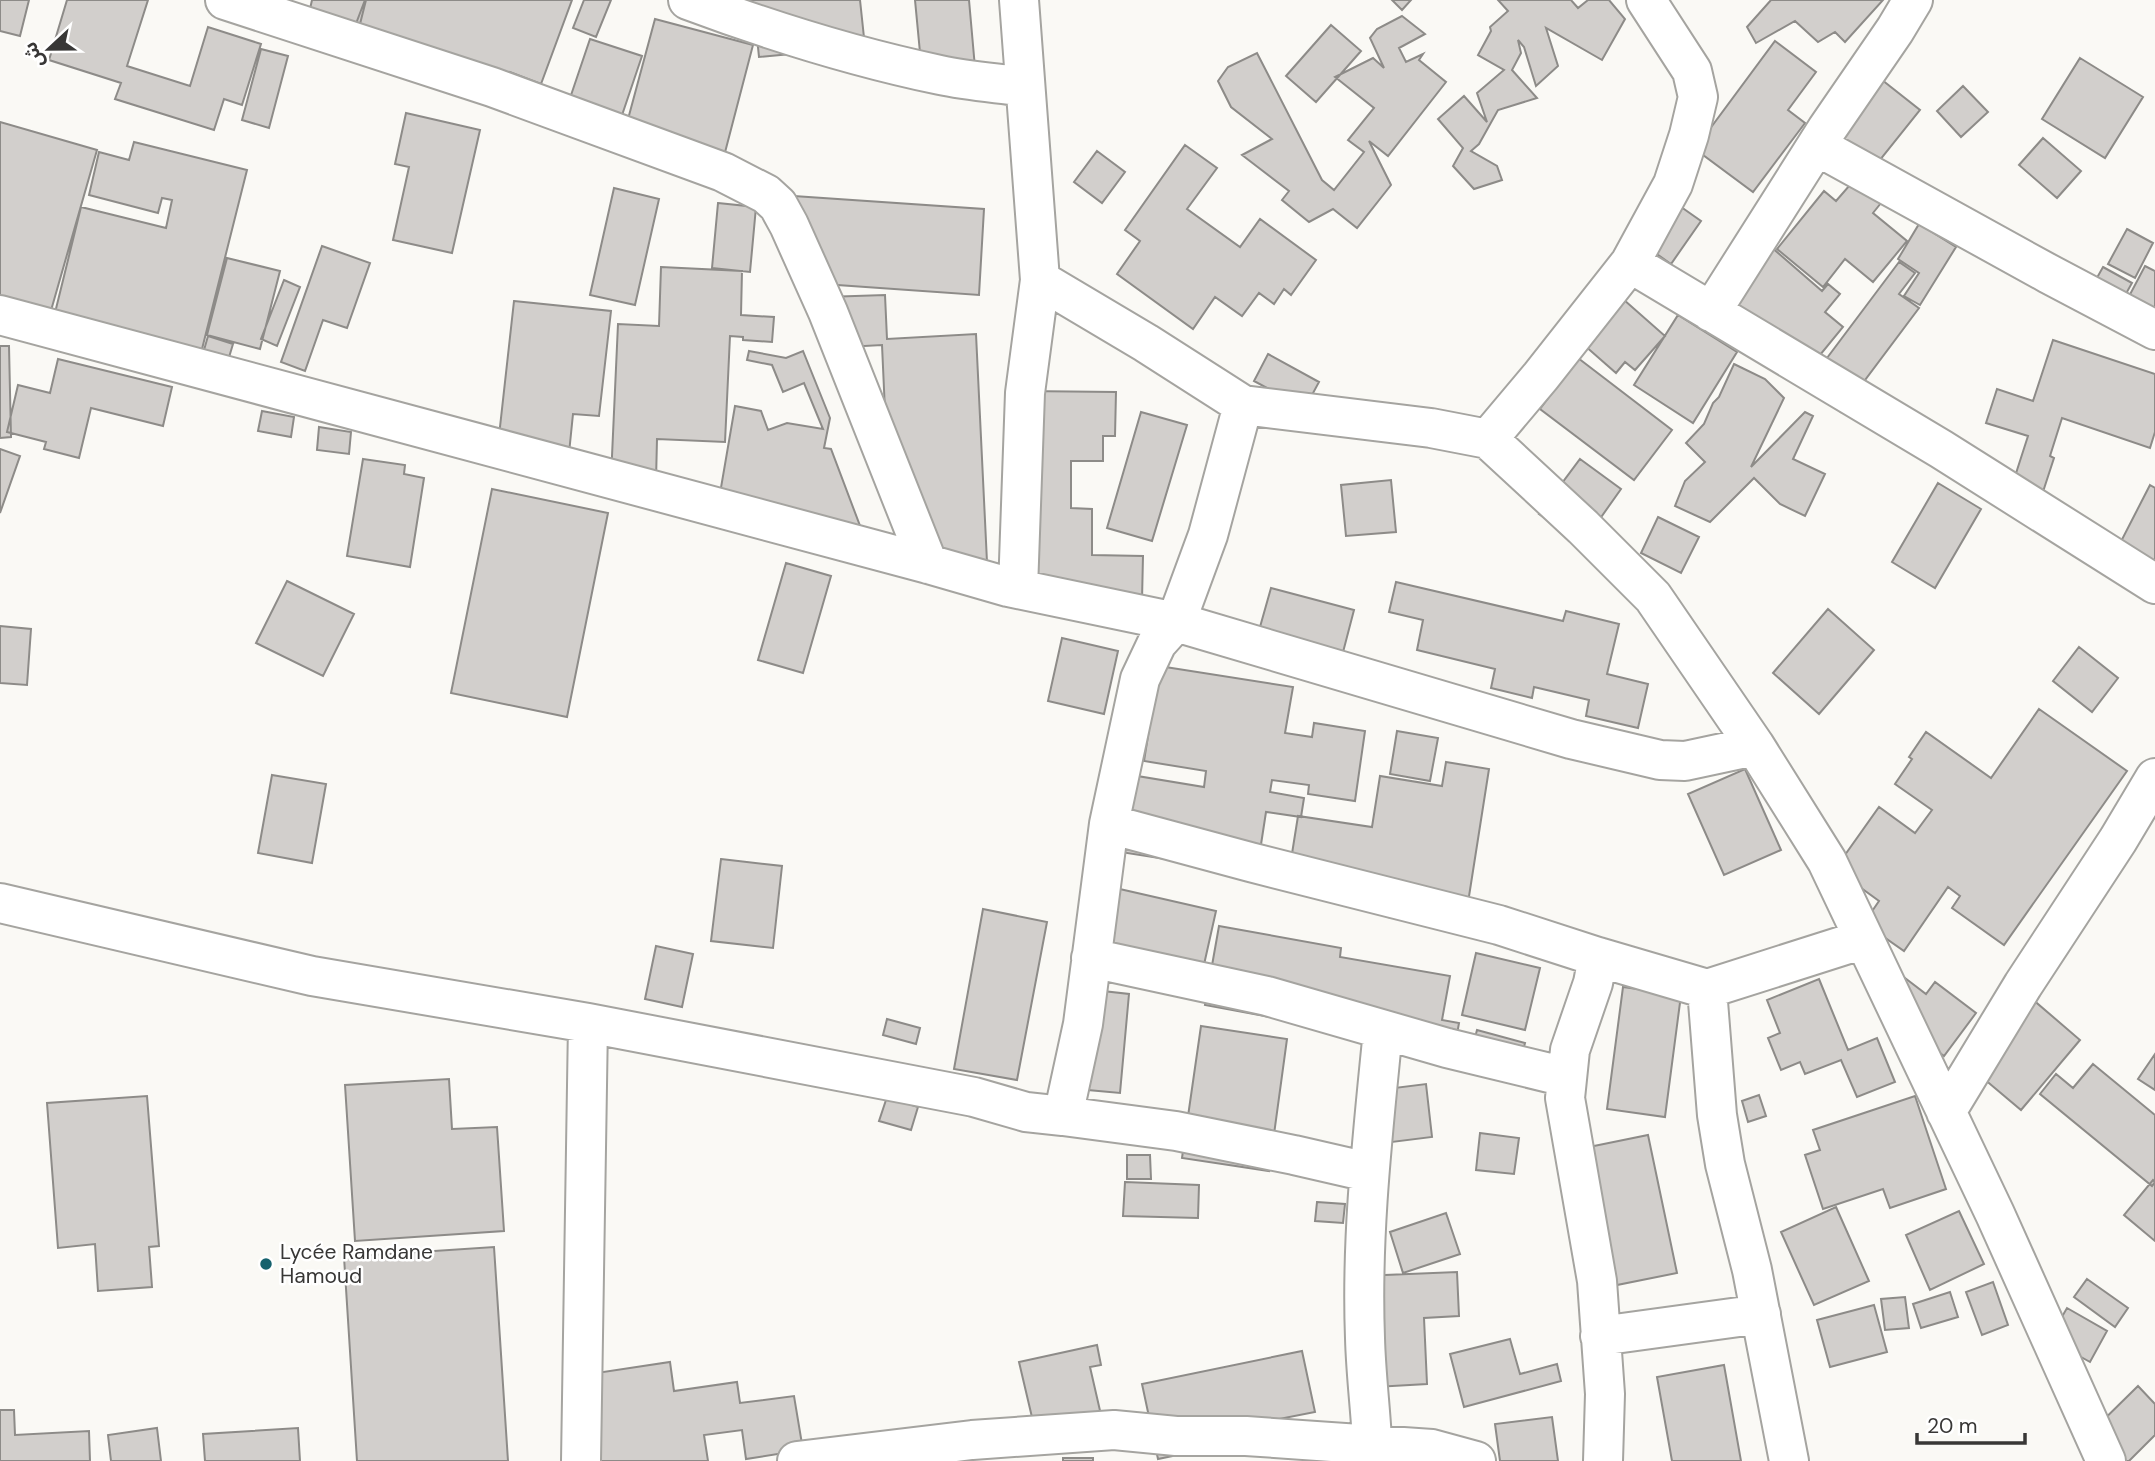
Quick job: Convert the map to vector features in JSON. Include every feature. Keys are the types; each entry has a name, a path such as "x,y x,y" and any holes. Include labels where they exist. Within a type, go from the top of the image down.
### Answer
{"street":[{"path":"225,0 492,87 723,172 766,194 778,205 822,299 928,564"},
{"path":"688,0 760,27 876,60 943,76 1026,87"},
{"path":"1018,589 1025,393 1040,280 1019,0"},
{"path":"1488,439 1630,263 1673,184 1698,97 1692,71 1646,0"},
{"path":"1711,312 1913,0"},
{"path":"1817,146 2155,330"},
{"path":"1630,263 1941,449 2155,584"},
{"path":"1040,280 1243,405 1431,428 1488,439 1583,527 1653,597 1755,746 1827,861 1947,1112 2106,1461"},
{"path":"0,315 1018,589 1176,622 1572,739 1660,761 1685,761 1755,746"},
{"path":"1063,1116 1083,1024 1109,824 1140,679 1157,643 1176,622 1208,535 1243,405"},
{"path":"1947,1112 2023,985 2118,840 2155,778"},
{"path":"1109,824 1499,925 1707,989 1864,939"},
{"path":"0,903 312,976 588,1023 974,1097 1026,1112 1176,1131 1368,1172"},
{"path":"1598,957 1593,983 1570,1050 1565,1098 1597,1281 1605,1394 1603,1461"},
{"path":"1091,958 1268,996 1447,1048 1566,1077"},
{"path":"1707,989 1717,1115 1724,1164 1752,1270 1789,1461"},
{"path":"581,1461 588,1023"},
{"path":"1373,1453 1365,1339 1368,1172 1383,1030"},
{"path":"1600,1336 1761,1314"},
{"path":"797,1461 972,1440 1114,1430 1176,1436 1246,1436 1373,1453 1432,1449 1476,1461"}],"building":[{"path":"0,0 29,0 20,36 0,31"},
{"path":"67,0 148,0 127,66 190,86 208,27 261,44 242,105 224,99 214,130 115,99 121,83 49,60"},
{"path":"312,0 366,0 354,48 304,36"},
{"path":"365,0 572,0 541,84 510,72 503,89 354,29"},
{"path":"584,0 611,0 596,37 573,28"},
{"path":"705,0 860,0 865,47 759,57 755,18"},
{"path":"915,0 969,0 976,79 923,84"},
{"path":"1392,0 1411,0 1402,10"},
{"path":"1498,0 1571,0 1578,8 1588,0 1609,0 1625,19 1602,60 1546,28 1558,66 1536,86 1524,47 1518,40 1521,53 1512,70 1537,98 1498,110 1479,144 1471,151 1497,166 1502,180 1474,189 1453,166 1463,148 1438,119 1464,96 1487,122 1477,93 1504,70 1478,55 1491,31 1490,27 1508,11"},
{"path":"1771,0 1883,0 1845,42 1835,32 1818,42 1795,21 1756,43 1747,27"},
{"path":"1402,16 1425,34 1399,48 1406,62 1423,54 1419,60 1446,82 1388,156 1369,141 1391,185 1357,228 1333,209 1309,222 1282,200 1289,191 1242,155 1272,139 1231,107 1218,81 1228,67 1257,53 1322,180 1334,190 1364,152 1348,140 1374,108 1335,77 1373,58 1384,68 1370,38 1377,29"},
{"path":"655,19 753,45 723,160 624,134"},
{"path":"1331,25 1361,51 1316,102 1286,76"},
{"path":"590,39 642,56 619,124 567,107"},
{"path":"1775,41 1816,72 1788,110 1805,123 1753,192 1695,149"},
{"path":"261,49 288,56 269,128 242,120"},
{"path":"2080,58 2143,97 2105,158 2042,119"},
{"path":"1877,76 1920,110 1863,181 1885,198 1873,213 1907,241 1873,282 1845,259 1823,287 1777,249 1824,191 1836,201 1850,185 1814,156"},
{"path":"1963,86 1988,112 1961,137 1937,111"},
{"path":"406,113 480,130 452,253 393,240 409,167 395,164"},
{"path":"0,122 97,150 50,314 0,299"},
{"path":"2043,138 2081,171 2057,198 2019,165"},
{"path":"134,142 247,170 201,353 52,325 81,207 166,228 172,200 162,198 158,213 89,195 99,152 129,160"},
{"path":"1185,145 1217,168 1187,209 1240,247 1260,219 1316,260 1291,295 1284,289 1274,304 1259,293 1242,316 1215,297 1193,329 1117,274 1140,241 1125,230"},
{"path":"1097,151 1125,172 1102,203 1074,182"},
{"path":"614,188 659,199 635,305 590,295"},
{"path":"779,195 984,209 979,295 809,283"},
{"path":"1674,202 1701,221 1671,264 1644,245"},
{"path":"718,203 756,207 750,272 712,268"},
{"path":"1919,224 1956,247 1920,305 1904,296 1919,273 1898,259"},
{"path":"2127,229 2153,243 2135,278 2108,264"},
{"path":"322,246 370,263 347,328 323,320 305,371 281,362"},
{"path":"1770,246 1822,291 1828,284 1840,294 1825,312 1843,327 1811,366 1728,296"},
{"path":"227,258 280,271 260,349 207,335"},
{"path":"1899,262 1915,273 1899,294 1919,308 1841,412 1806,386"},
{"path":"2145,266 2155,271 2155,317 2126,302"},
{"path":"661,267 742,271 741,315 774,317 772,342 743,340 743,337 730,336 725,442 657,439 656,481 611,478 618,324 659,326"},
{"path":"2103,267 2132,283 2123,299 2094,283"},
{"path":"284,280 300,287 277,346 261,339"},
{"path":"1615,292 1665,336 1635,370 1625,362 1616,373 1576,338"},
{"path":"885,295 887,339 976,334 987,562 908,565 885,411 882,345 828,348 825,297"},
{"path":"514,301 611,311 599,416 573,414 568,463 497,454"},
{"path":"1678,315 1737,352 1693,423 1634,385"},
{"path":"208,336 233,344 227,364 202,357"},
{"path":"2053,340 2155,374 2155,432 2150,448 2062,418 2050,456 2054,458 2039,504 2009,495 2028,436 1986,423 1997,389 2033,401"},
{"path":"0,346 9,346 11,437 0,438"},
{"path":"749,351 786,358 803,351 830,418 824,448 831,449 865,539 717,511 735,406 761,411 768,430 787,423 823,429 804,383 783,392 772,365 747,360"},
{"path":"1268,354 1319,382 1305,408 1254,381"},
{"path":"1578,358 1672,430 1634,480 1540,409"},
{"path":"58,359 172,387 163,426 91,408 79,458 44,449 46,442 7,432 18,385 50,393"},
{"path":"1734,364 1765,379 1784,398 1751,467 1805,412 1813,416 1793,459 1825,474 1805,516 1780,504 1754,478 1710,522 1675,506 1685,481 1705,462 1686,443 1704,424"},
{"path":"1024,391 1116,392 1115,436 1103,436 1103,461 1071,461 1071,508 1092,509 1092,555 1143,556 1142,600 1023,599"},
{"path":"262,411 294,417 291,437 258,431"},
{"path":"1141,412 1187,425 1152,541 1107,528"},
{"path":"319,427 351,432 349,454 317,450"},
{"path":"0,449 20,456 0,513"},
{"path":"363,459 405,465 404,474 424,478 410,567 347,556"},
{"path":"1580,459 1621,489 1592,530 1565,532 1539,514"},
{"path":"1391,480 1396,532 1346,536 1341,485"},
{"path":"1938,483 1981,509 1935,588 1892,562"},
{"path":"2150,485 2155,488 2155,576 2114,555"},
{"path":"492,489 608,513 567,717 451,693"},
{"path":"1658,517 1699,537 1681,573 1641,553"},
{"path":"786,563 831,576 803,673 758,660"},
{"path":"287,581 354,614 323,676 256,643"},
{"path":"1396,582 1563,621 1566,611 1619,624 1607,674 1648,684 1638,728 1586,716 1589,700 1534,687 1532,698 1491,688 1495,669 1417,650 1423,620 1389,612"},
{"path":"1271,588 1354,610 1342,656 1258,634"},
{"path":"1828,609 1874,650 1819,714 1773,673"},
{"path":"0,626 31,629 27,685 0,683"},
{"path":"1062,638 1118,651 1104,714 1048,701"},
{"path":"2079,647 2118,678 2092,712 2053,681"},
{"path":"1159,666 1293,687 1285,733 1312,737 1314,723 1365,731 1355,801 1308,794 1309,785 1272,780 1270,792 1304,798 1301,817 1266,812 1260,851 1172,860 1114,851 1125,774 1204,787 1206,771 1144,761"},
{"path":"2039,709 2127,771 2004,945 1952,908 1960,896 1948,887 1904,951 1864,923 1879,901 1835,869 1879,807 1915,833 1932,810 1895,784 1926,732 1991,778"},
{"path":"1397,731 1438,738 1430,781 1390,774"},
{"path":"1446,762 1489,769 1467,909 1435,925 1387,917 1392,883 1287,885 1298,816 1372,827 1380,776 1442,786"},
{"path":"1745,769 1781,850 1724,875 1688,794"},
{"path":"272,775 326,784 312,863 258,853"},
{"path":"721,859 782,866 773,948 711,941"},
{"path":"1111,887 1216,911 1201,978 1096,955"},
{"path":"983,909 1047,922 1017,1080 954,1069"},
{"path":"1219,926 1341,948 1340,957 1450,976 1442,1020 1459,1023 1454,1051 1205,1005"},
{"path":"656,946 693,954 682,1007 645,999"},
{"path":"1476,953 1540,968 1525,1030 1462,1015"},
{"path":"1905,978 1926,994 1935,982 1976,1013 1944,1056 1883,1007"},
{"path":"1819,979 1848,1050 1877,1038 1895,1082 1857,1097 1841,1060 1805,1074 1800,1062 1781,1070 1768,1038 1780,1033 1767,1000"},
{"path":"1623,987 1681,995 1665,1117 1607,1109"},
{"path":"1085,989 1129,994 1120,1093 1077,1089"},
{"path":"2031,998 2080,1040 2021,1110 1971,1068"},
{"path":"887,1019 920,1028 916,1044 883,1035"},
{"path":"1201,1026 1287,1039 1269,1171 1182,1158"},
{"path":"1477,1030 1525,1043 1519,1066 1471,1053"},
{"path":"2155,1054 2155,1090 2138,1079"},
{"path":"2093,1064 2155,1115 2155,1182 2152,1186 2040,1094 2056,1074 2073,1088"},
{"path":"449,1079 452,1129 497,1127 504,1231 355,1241 345,1085"},
{"path":"1426,1084 1432,1137 1376,1144 1370,1091"},
{"path":"1759,1095 1766,1116 1748,1122 1742,1101"},
{"path":"147,1096 159,1246 149,1247 152,1287 98,1291 95,1244 58,1248 47,1103"},
{"path":"1915,1096 1946,1189 1890,1208 1883,1189 1823,1209 1805,1155 1820,1150 1813,1130"},
{"path":"887,1097 918,1107 911,1130 879,1121"},
{"path":"1480,1133 1519,1138 1514,1174 1476,1170"},
{"path":"1648,1135 1677,1273 1617,1285 1584,1148"},
{"path":"1127,1155 1150,1155 1151,1179 1127,1179"},
{"path":"2153,1180 2155,1182 2155,1241 2124,1215"},
{"path":"1125,1182 1199,1185 1198,1218 1123,1216"},
{"path":"1317,1202 1345,1204 1343,1223 1315,1221"},
{"path":"1836,1207 1869,1281 1814,1305 1781,1232"},
{"path":"1959,1211 1984,1264 1930,1290 1906,1235"},
{"path":"1446,1213 1460,1254 1403,1273 1390,1232"},
{"path":"494,1247 508,1461 357,1461 344,1257"},
{"path":"1457,1272 1459,1316 1424,1318 1427,1384 1375,1387 1361,1276"},
{"path":"2087,1279 2128,1308 2115,1327 2074,1297"},
{"path":"1993,1282 2008,1325 1982,1335 1966,1292"},
{"path":"1950,1292 1958,1317 1921,1328 1913,1304"},
{"path":"1905,1297 1909,1328 1885,1330 1881,1299"},
{"path":"1874,1305 1887,1352 1830,1367 1817,1320"},
{"path":"2067,1308 2107,1331 2090,1362 2049,1339"},
{"path":"1510,1339 1520,1374 1557,1364 1561,1381 1464,1407 1450,1354"},
{"path":"1097,1345 1101,1365 1090,1367 1101,1415 1035,1430 1019,1362"},
{"path":"1302,1351 1315,1412 1279,1419 1284,1443 1235,1443 1158,1459 1142,1384"},
{"path":"670,1362 674,1391 737,1382 740,1403 794,1396 803,1450 746,1459 742,1430 704,1435 708,1461 577,1461 583,1375"},
{"path":"1724,1365 1741,1461 1672,1461 1657,1377"},
{"path":"2138,1386 2155,1404 2155,1435 2129,1461 2099,1461 2081,1442"},
{"path":"0,1410 14,1410 15,1435 89,1431 90,1461 0,1461"},
{"path":"1552,1417 1558,1461 1500,1461 1495,1424"},
{"path":"157,1428 161,1461 111,1461 108,1435"},
{"path":"298,1428 300,1461 205,1461 203,1434"},
{"path":"1063,1458 1093,1458 1093,1461 1063,1461"}],"place":[{"name":"Lycée Ramdane Hamoud","path":"266,1264"}]}
